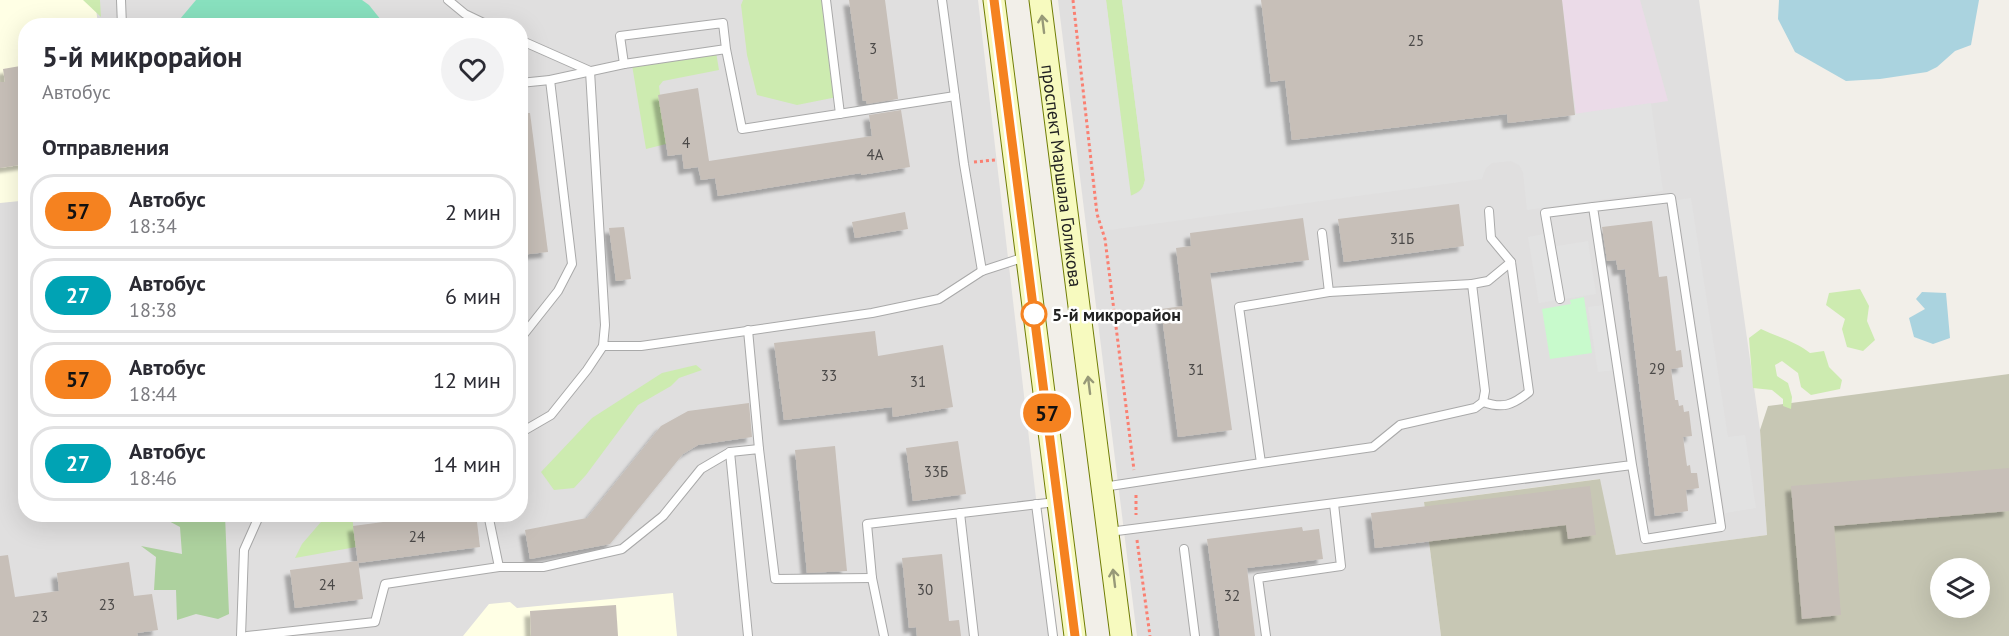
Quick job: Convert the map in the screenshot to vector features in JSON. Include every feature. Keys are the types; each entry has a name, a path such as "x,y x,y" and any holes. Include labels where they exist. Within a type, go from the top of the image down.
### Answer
{"main road":[{"path":"994,0 1075,636"},
{"name":"проспект Маршала Голикова","path":"1040,0 1121,636"}],"lane":[{"path":"121,0 122,18"},
{"path":"448,0 473,18"},
{"path":"826,0 840,114"},
{"path":"942,0 965,170 982,271"},
{"path":"624,64 620,36 723,23 742,129 955,96"},
{"path":"528,44 590,71"},
{"path":"528,82 550,80 624,64 726,49"},
{"path":"528,428 551,415 588,370 603,346 605,325 590,71"},
{"path":"528,329 558,291 572,264 550,80"},
{"path":"1560,299 1545,213 1593,207 1671,198 1721,527 1645,539 1593,207"},
{"path":"1483,402 1497,406 1516,402 1529,392 1511,262 1491,238 1489,211"},
{"path":"1322,233 1329,292"},
{"path":"603,346 640,346 872,313 939,299 982,271 1027,256"},
{"path":"1261,463 1239,307 1329,292 1472,284 1488,281 1511,262"},
{"path":"1102,487 1373,447 1400,425 1475,408 1483,402 1485,391 1472,284"},
{"path":"748,330 759,449 775,579 872,578"},
{"path":"247,636 375,622 385,584 499,567 543,567 622,549 663,516 701,469 730,452 759,449"},
{"path":"730,452 748,636"},
{"path":"1108,532 1632,465"},
{"path":"884,636 872,578 867,524 1058,502"},
{"path":"1036,504 1053,636"},
{"path":"1266,636 1258,578 1341,566 1334,504"},
{"path":"960,513 974,636"},
{"path":"241,636 244,550 256,522"},
{"path":"490,522 499,567"},
{"path":"1184,549 1195,636"}],"path":[{"path":"1073,0 1097,214 1106,238 1136,482 1136,528 1150,636"}],"shaded area":[{"name":"5-й микрорайон","path":"0,0 978,0 1052,636 0,636"},
{"path":"0,0 95,0 97,18 18,18 18,201 0,203"},
{"path":"1058,0 1699,0 1760,430 1767,535 1616,555 1599,479 1424,502 1441,636 1137,636"},
{"path":"1073,0 1106,0 1131,196 1143,188 1145,180 1122,0 1261,0 1285,80 1507,114 1509,123 1651,103 1663,191 1527,210 1523,172 1519,165 1511,161 1492,163 1486,168 1482,179 1102,231"},
{"path":"1562,0 1640,0 1668,101 1576,115"},
{"path":"1691,198 1728,437 1745,435 1756,508 1725,513 1677,200"},
{"path":"1543,234 1545,248 1588,241 1596,294 1539,303 1528,237"},
{"path":"1605,305 1615,370 1598,372 1588,307"},
{"path":"2009,374 2009,636 1441,636 1424,502 1600,479 1616,555 1767,535 1760,430 1768,406"},
{"path":"673,593 677,636 463,636 489,604 510,602 517,608"}],"green space":[{"path":"83,0 100,0 101,17"},
{"path":"196,0 362,0 379,18 181,18"},
{"path":"743,0 827,0 837,97 797,105 757,95 747,55 741,5"},
{"path":"1106,0 1122,0 1145,180 1140,190 1130,196"},
{"path":"716,52 719,70 663,81 659,86 666,144 646,149 632,65"},
{"path":"1860,289 1869,306 1867,321 1875,340 1863,351 1847,347 1842,329 1845,319 1826,305 1829,293"},
{"path":"1584,297 1592,353 1550,359 1542,309 1571,304 1570,300"},
{"path":"1761,329 1810,353 1824,351 1829,367 1842,380 1840,389 1811,395 1801,387 1798,373 1782,361 1775,365 1777,376 1788,383 1792,397 1791,409 1783,406 1783,399 1772,390 1753,388 1749,338"},
{"path":"696,365 702,370 679,378 671,386 638,405 574,488 554,490 541,472 592,418 662,373"},
{"path":"171,522 225,522 229,614 218,619 196,614 177,620 176,590 154,590 156,557 141,546 182,554 180,527"},
{"path":"321,522 353,522 356,547 295,558 302,544"}],"water":[{"path":"1779,0 1979,0 1971,45 1955,51 1937,67 1927,72 1846,81 1795,52 1778,19"},
{"path":"1922,292 1946,293 1950,338 1933,344 1914,337 1909,318 1925,309 1916,299"}],"building":[{"path":"849,0 885,0 898,99 867,104 863,101"},
{"path":"1261,0 1562,0 1575,115 1508,123 1507,114 1292,140 1285,80 1271,82"},
{"path":"18,66 18,165 0,168 0,82 5,82 3,69"},
{"path":"698,88 709,161 872,136 869,115 901,110 910,167 718,196 715,178 701,180 698,167 684,169 682,154 668,156 658,95"},
{"path":"528,113 530,113 548,252 528,254"},
{"path":"1459,204 1464,246 1344,262 1338,219"},
{"path":"905,212 908,229 855,238 852,222"},
{"path":"1303,218 1309,260 1210,273 1232,430 1178,437 1161,309 1183,306 1176,248 1191,246 1190,233"},
{"path":"1652,221 1659,277 1667,276 1676,351 1681,350 1683,367 1671,369 1675,400 1678,400 1679,406 1683,405 1684,412 1689,411 1692,436 1683,437 1687,466 1690,465 1691,473 1697,473 1699,488 1686,490 1688,511 1655,516 1625,269 1618,270 1616,260 1607,261 1602,227"},
{"path":"624,227 631,279 616,281 609,228"},
{"path":"875,331 878,356 943,345 953,407 893,417 892,407 784,420 774,343"},
{"path":"749,403 752,437 698,445 683,454 610,544 530,559 525,530 587,518 661,426 688,411"},
{"path":"958,441 966,494 913,501 906,448"},
{"path":"835,446 847,571 807,573 795,450"},
{"path":"2009,468 2009,511 1834,526 1841,615 1802,619 1791,486"},
{"path":"1590,486 1596,535 1568,539 1566,525 1375,548 1371,513"},
{"path":"383,522 477,522 480,547 358,563 353,526"},
{"path":"1302,527 1303,531 1319,529 1323,559 1247,568 1255,636 1220,636 1207,539"},
{"path":"942,554 949,621 959,620 961,636 917,636 916,627 909,628 902,558"},
{"path":"8,555 15,597 59,591 57,573 129,562 134,596 152,594 158,630 137,633 138,636 0,636 0,556"},
{"path":"358,561 363,599 295,608 290,570"},
{"path":"616,605 618,636 531,636 530,611"}],"bus line":[{"name":"57","path":"994,0 1075,636"}],"place":[{"name":"5-й микрорайон","path":"1034,314"}]}
